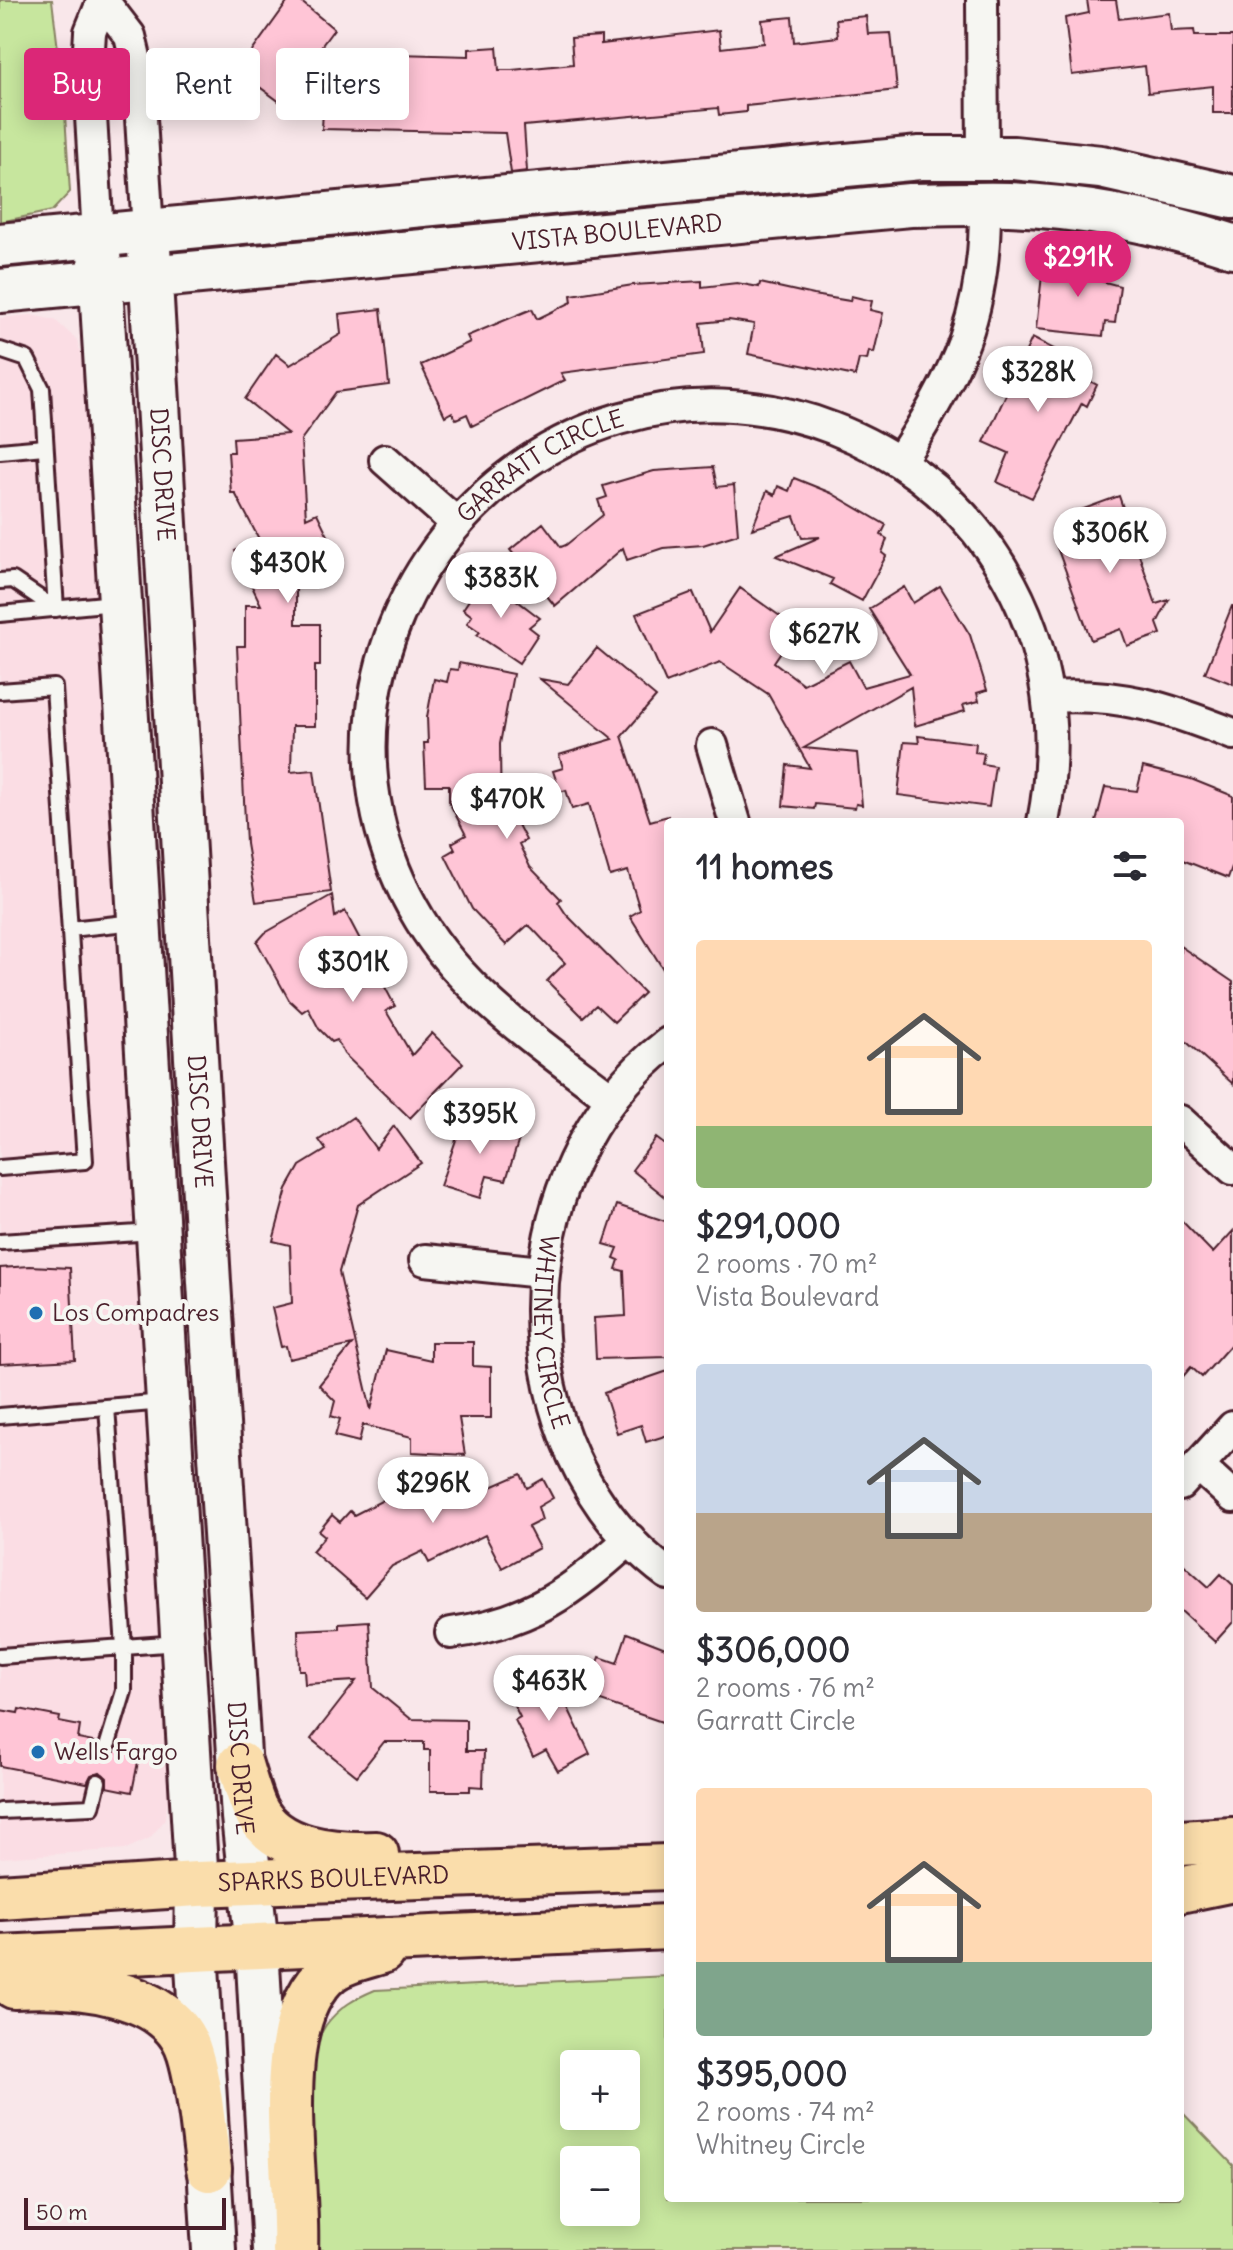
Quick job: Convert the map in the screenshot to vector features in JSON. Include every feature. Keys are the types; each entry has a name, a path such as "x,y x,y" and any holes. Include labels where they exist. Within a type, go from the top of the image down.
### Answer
{"main road":[{"name":"VISTA BOULEVARD","path":"0,245 920,158 983,158 1101,167 1233,197"},
{"path":"985,204 985,189 990,182 1203,206 1233,205"},
{"name":"VISTA BOULEVARD","path":"0,291 910,205 985,204 1062,209 1135,221 1233,246"},
{"name":"DISC DRIVE","path":"148,231 240,1765 257,1946 274,2250"},
{"name":"DISC DRIVE","path":"98,236 197,1884 196,1949 214,2250"},
{"path":"240,1765 255,1808 267,1824 286,1838 322,1853 469,1850 655,1868"},
{"path":"1184,1843 1233,1840"},
{"name":"SPARKS BOULEVARD","path":"0,1897 197,1884 655,1868"},
{"path":"1184,1891 1233,1879"},
{"path":"1184,1892 1233,1890"},
{"path":"0,1958 664,1927"},
{"path":"295,2250 297,2205 290,2077 299,2019 312,1992 331,1970 362,1957 426,1939"},
{"path":"0,1987 55,1984 84,1987 151,2008 178,2028 190,2052 209,2169"}],"street":[{"name":"DISC DRIVE","path":"103,0 130,36 138,70 148,231"},
{"name":"DISC DRIVE","path":"98,236 88,65 90,32 103,0"},
{"path":"982,0 983,158"},
{"path":"900,461 944,392 964,348 979,293 985,204"},
{"name":"GARRATT CIRCLE","path":"612,1099 503,1014 448,960 419,919 397,876 382,830 373,783 372,738 383,662 403,603 427,559 455,522 521,463 562,440 609,421 658,409 708,405 759,408 796,416 857,437 900,461 941,494 976,530 1003,569 1039,650 1049,697 1051,769 1044,818"},
{"path":"385,460 455,522"},
{"path":"1049,697 1090,694 1130,699 1233,734"},
{"path":"712,745 734,818"},
{"name":"WHITNEY CIRCLE","path":"664,1047 612,1099 585,1139 551,1220 542,1272 543,1348 555,1408 572,1453 595,1494 630,1539 664,1570"},
{"path":"1184,1125 1233,1169"},
{"path":"425,1260 542,1272"},
{"path":"1233,1427 1189,1475 1233,1497"},
{"path":"451,1633 491,1627 527,1615 559,1599 630,1539"}],"lane":[{"path":"0,350 27,359 35,369 42,389 56,609"},
{"path":"0,451 44,447"},
{"path":"0,581 13,580 56,609"},
{"path":"0,614 120,603"},
{"path":"0,691 54,687 85,1161 0,1168"},
{"path":"70,929 139,922"},
{"path":"0,1242 158,1232"},
{"path":"0,1416 168,1401"},
{"path":"107,1407 124,1647 124,1691 107,1747"},
{"path":"0,1656 183,1643"},
{"path":"0,1811 92,1807 98,1782"}],"shaded area":[{"path":"31,315 55,320 77,340 84,367 169,1797 164,1821 150,1838 126,1849 0,1858 0,318"}],"green space":[{"path":"0,0 52,0 58,48 24,48 24,120 65,120 70,192 52,211 0,222"},
{"path":"664,1976 664,2202 1184,2202 1184,2114 1233,2165 1233,2250 317,2250 307,2134 310,2073 316,2046 326,2025 348,2004 375,1990"}],"building":[{"path":"289,0 299,0 334,29 320,48 276,48 276,99 260,87 260,48 255,48"},
{"path":"1087,0 1116,0 1119,19 1169,13 1171,31 1194,30 1195,36 1233,36 1233,113 1213,113 1213,86 1148,93 1145,66 1072,75 1065,18 1089,13"},
{"path":"866,16 868,34 891,33 897,90 746,106 746,112 719,115 718,108 524,126 527,171 511,173 505,133 322,129 322,120 409,120 409,54 469,56 469,49 497,47 499,70 512,70 573,64 571,38 601,36 601,44 719,30 721,48 764,43 762,20 792,17 794,42 838,37 836,19"},
{"path":"1077,250 1102,253 1101,281 1120,286 1115,323 1105,322 1103,336 1036,329 1042,275 1074,279"},
{"path":"702,281 702,287 737,283 759,287 760,283 850,301 851,296 872,301 870,310 883,313 874,353 869,351 867,360 859,359 855,376 748,354 754,324 729,320 701,323 704,354 561,373 565,380 472,426 467,414 456,419 452,412 445,416 421,365 470,342 467,336 532,309 537,319 572,302 571,295 633,285"},
{"path":"381,309 389,385 336,392 301,440 306,518 317,513 334,548 322,555 325,561 314,568 316,573 296,583 296,624 320,624 320,666 315,666 315,726 292,726 291,772 314,770 331,892 256,902 246,844 237,646 245,646 245,605 261,605 235,551 259,539 235,493 231,493 228,452 234,452 233,438 288,434 245,399 276,354 290,365 341,334 339,314"},
{"path":"1032,338 1093,369 1088,380 1097,385 1087,406 1082,403 1032,498 997,482 1009,453 984,442"},
{"path":"713,467 717,487 734,485 738,534 703,545 663,548 627,560 623,548 555,606 510,550 543,523 561,547 566,545 603,515 598,500 607,497 603,486 654,471"},
{"path":"794,478 831,493 886,525 881,535 887,539 882,553 886,556 862,601 830,584 833,579 776,556 820,537 802,538 794,516 752,529 767,491 775,495 778,486 789,491"},
{"path":"1119,496 1156,604 1169,600 1157,623 1161,634 1127,646 1121,629 1091,640 1054,539 1090,526 1067,515"},
{"path":"485,576 540,618 529,627 538,634 519,663 477,635 480,632 467,623 472,616 463,609"},
{"path":"940,586 970,635 987,690 977,693 979,701 963,705 965,711 915,726 911,687 804,748 857,753 862,805 856,804 855,808 815,804 814,809 783,806 787,765 810,768 768,694 720,662 666,683 636,614 693,592 710,632 740,588 797,628 774,662 803,684 849,661 863,687 910,674 869,609 904,587 913,603"},
{"path":"1233,606 1233,684 1205,673"},
{"path":"597,648 656,697 622,736 650,821 668,816 664,818 664,971 630,916 640,910 628,871 610,876 589,804 572,809 566,790 560,792 553,771 563,768 559,755 613,739 540,679 568,684"},
{"path":"459,663 513,674 500,744 501,828 516,821 526,840 519,844 530,867 561,899 558,902 566,914 644,993 614,1022 596,1005 583,1017 547,981 565,963 528,925 506,945 472,909 445,855 455,849 452,843 466,835 449,802 449,785 426,785 424,743 428,743 427,717 434,679 447,682 450,669 458,670"},
{"path":"918,736 976,743 975,752 984,753 982,764 995,766 989,807 898,795 904,742 919,743"},
{"path":"1143,767 1191,779 1233,796 1233,864 1228,878 1184,861 1184,818 1097,818 1105,787 1137,791"},
{"path":"332,895 335,917 345,911 395,1006 386,1011 412,1055 432,1033 463,1063 410,1118 344,1054 337,1040 332,1042 319,1029 308,1008 302,1012 289,1000 257,942 265,933"},
{"path":"1184,949 1233,982 1233,1084 1184,1040"},
{"path":"465,1114 521,1133 506,1180 487,1176 480,1198 440,1186"},
{"path":"353,1117 376,1149 394,1126 421,1163 358,1205 339,1272 371,1410 386,1350 431,1360 431,1342 473,1342 473,1366 491,1367 491,1418 459,1418 465,1455 412,1452 412,1437 363,1425 359,1442 335,1436 340,1419 331,1416 335,1401 319,1385 352,1345 289,1359 286,1346 281,1347 272,1308 292,1303 290,1245 273,1241 287,1189 300,1166 326,1150 319,1140"},
{"path":"656,1138 664,1144 664,1196 632,1170"},
{"path":"617,1205 664,1221 664,1357 596,1359 594,1318 626,1316 624,1271 616,1269 619,1260 614,1258 618,1248 604,1244"},
{"path":"1184,1223 1213,1253 1233,1231 1233,1342 1202,1377 1191,1367 1184,1375"},
{"name":"Los Compadres","path":"0,1268 70,1268 75,1360 0,1364"},
{"path":"664,1372 664,1436 646,1442 641,1425 617,1433 604,1393"},
{"path":"463,1459 480,1492 521,1474 527,1488 543,1479 553,1498 538,1507 542,1520 528,1527 539,1548 502,1568 485,1535 429,1563 423,1551 392,1566 365,1597 312,1551 325,1536 319,1531 332,1515 340,1522 350,1511 354,1515"},
{"path":"1184,1565 1209,1587 1221,1574 1233,1585 1233,1622 1215,1642 1184,1614"},
{"path":"369,1621 373,1688 411,1719 466,1720 466,1751 484,1751 483,1787 470,1786 470,1791 430,1791 430,1750 424,1750 424,1742 384,1742 357,1776 311,1739 356,1681 305,1684 304,1670 299,1670 298,1630 339,1628 339,1623"},
{"path":"627,1633 664,1647 664,1723 586,1696 600,1657 617,1663"},
{"path":"551,1672 590,1754 558,1771 546,1750 533,1757 515,1720 520,1717 514,1705 521,1701 516,1690"},
{"name":"Wells Fargo","path":"19,1709 60,1717 59,1722 80,1726 78,1739 98,1743 98,1750 103,1756 113,1755 117,1747 140,1752 132,1792 107,1787 107,1778 100,1772 91,1775 87,1783 0,1766 0,1710 18,1713"}],"place":[{"name":"Los Compadres","path":"36,1313"},
{"name":"Wells Fargo","path":"38,1752"}]}
